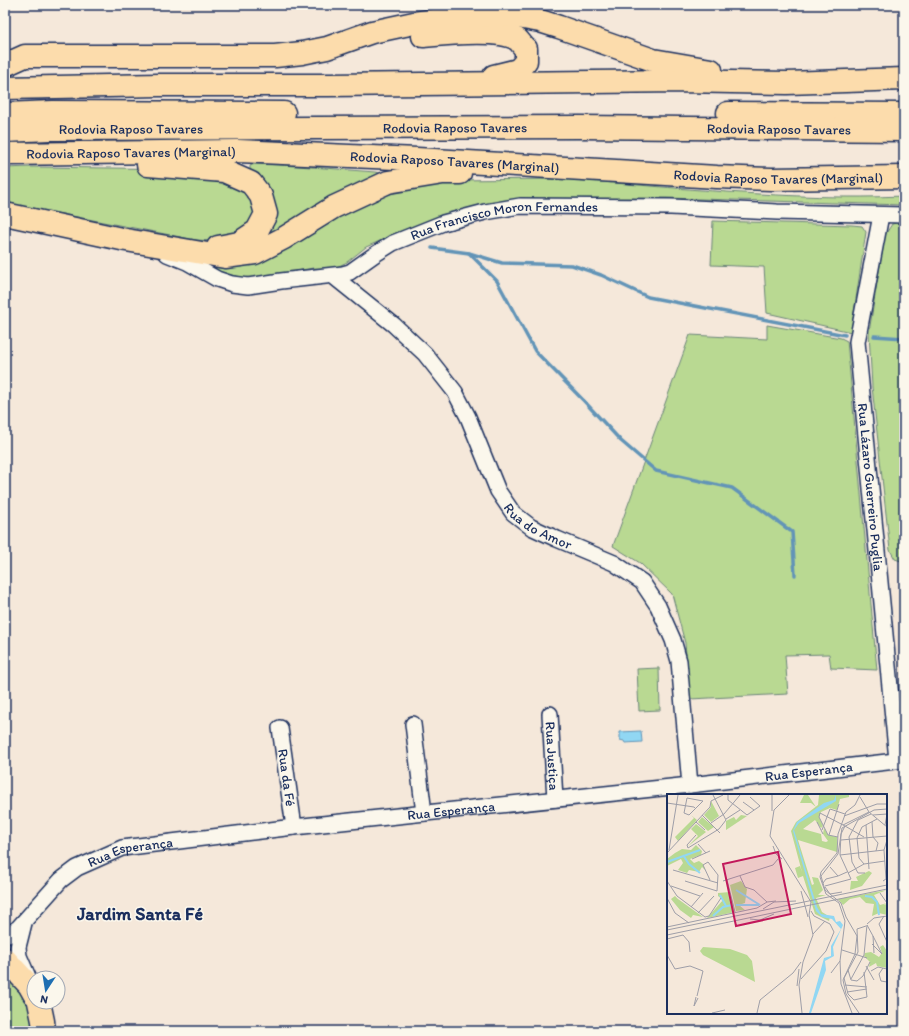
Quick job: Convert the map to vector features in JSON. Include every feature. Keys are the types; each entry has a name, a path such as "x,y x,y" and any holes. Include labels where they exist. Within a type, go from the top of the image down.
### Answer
{"highway":[{"path":"5,65 25,56 275,56 327,48 372,32 414,23 469,15 512,16 540,21 653,60 787,83"},
{"path":"5,65 26,70 286,68 316,64 390,42 451,33 502,35 517,40 526,49 526,61 518,70 498,75 329,85"},
{"path":"5,88 159,85 329,85 681,81 787,83 904,79"},
{"path":"803,114 904,101"},
{"name":"Rodovia Raposo Tavares","path":"5,114 53,112 904,114"},
{"name":"Rodovia Raposo Tavares","path":"5,131 50,128 572,127 904,130"},
{"name":"Rodovia Raposo Tavares (Marginal)","path":"7,154 238,151 417,159 771,179 904,177"},
{"path":"7,154 224,171 250,184 261,196 266,214 257,231 239,243 215,248 136,241"},
{"path":"5,214 136,241 225,257 254,253 284,238 334,207 388,182 443,173 579,169"},
{"path":"5,960 26,982"},
{"path":"41,1010 44,1031"}],"street":[{"name":"Rua Francisco Moron Fernandes","path":"136,241 187,262 217,279 232,284 248,286 281,280 333,276 350,272 393,243 443,223 485,212 520,206 671,207 777,212 904,215"},
{"name":"Rua Lázaro Guerreiro Puglia","path":"881,215 857,342 901,760"},
{"name":"Rua do Amor","path":"333,276 394,325 425,354 455,392 468,417 498,491 513,513 531,527 614,563 642,582 658,606 673,640 679,661 690,785"},
{"name":"Rua Justiça","path":"550,714 555,798"},
{"path":"413,724 424,813"},
{"name":"Rua da Fé","path":"280,728 294,827"},
{"name":"Rua Esperança","path":"5,935 8,935 24,923 61,880 77,868 122,848 294,827 555,798 690,785 901,760"},
{"name":"Rua Esperança","path":"24,923 18,946 19,956 26,971"}],"green space":[{"path":"254,164 375,172 380,173 381,176 299,223 251,242 260,178 250,169 250,166"},
{"path":"5,168 189,169 246,189 256,201 256,214 248,227 216,241 196,240 5,203"},
{"path":"562,179 775,195 818,197 904,196 904,205 667,198 525,199 442,216 366,247 347,262 333,269 313,268 248,278 225,274 206,265 366,202 406,189 454,180"},
{"path":"713,221 862,226 866,232 851,332 767,313 764,267 711,265"},
{"path":"904,221 904,562 895,559 890,550 872,387 869,332 885,235 892,224"},
{"path":"767,325 841,338 847,341 877,670 831,668 829,654 785,655 788,694 690,699 685,643 672,594 640,563 613,546 690,335 767,339"},
{"path":"659,668 660,710 639,711 637,669"},
{"path":"5,968 26,991 26,1010 33,1010 37,1031 5,1031"}],"water":[{"path":"641,731 642,742 625,743 624,741 620,740 620,732"}],"waterway":[{"path":"432,248 469,253 502,263 572,265 601,275 648,297 845,335"},
{"path":"469,253 497,281 535,351 621,441 656,471 732,488 792,532 795,575"},
{"path":"874,336 904,338"}],"district":[{"name":"Jardim Santa Fé","path":"140,914"}]}
